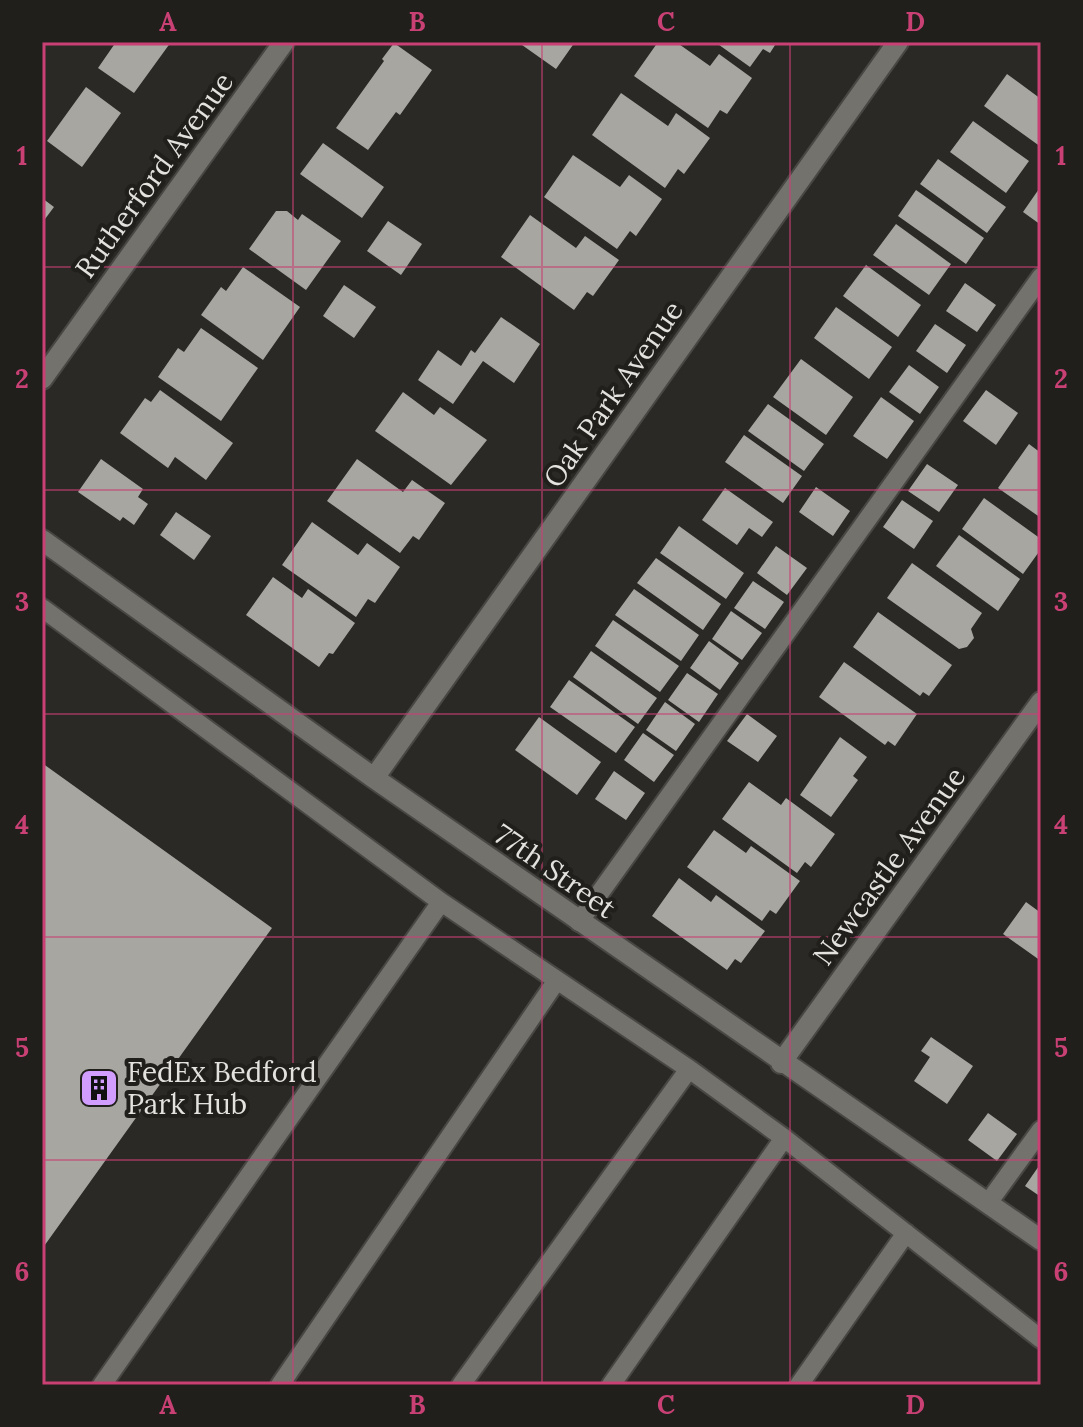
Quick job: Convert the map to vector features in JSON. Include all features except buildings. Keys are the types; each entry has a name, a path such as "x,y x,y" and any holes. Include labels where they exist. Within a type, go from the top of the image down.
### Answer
{"street":[{"name":"Rutherford Avenue","path":"42,379 284,42"},
{"name":"Oak Park Avenue","path":"374,778 898,42"},
{"name":"77th Street","path":"42,540 579,922 1041,1240"},
{"name":"Newcastle Avenue","path":"781,1063 1041,702"}],"lane":[{"path":"579,922 1041,277"},
{"path":"42,608 441,902 689,1069 784,1138 1041,1339"},
{"path":"102,1385 441,902"},
{"path":"280,1385 557,980"},
{"path":"461,1385 689,1069"},
{"path":"988,1203 1041,1130"},
{"path":"611,1385 784,1138"},
{"path":"799,1385 906,1233"}],"place":[{"name":"FedEx Bedford Park Hub","path":"99,1088"}]}
